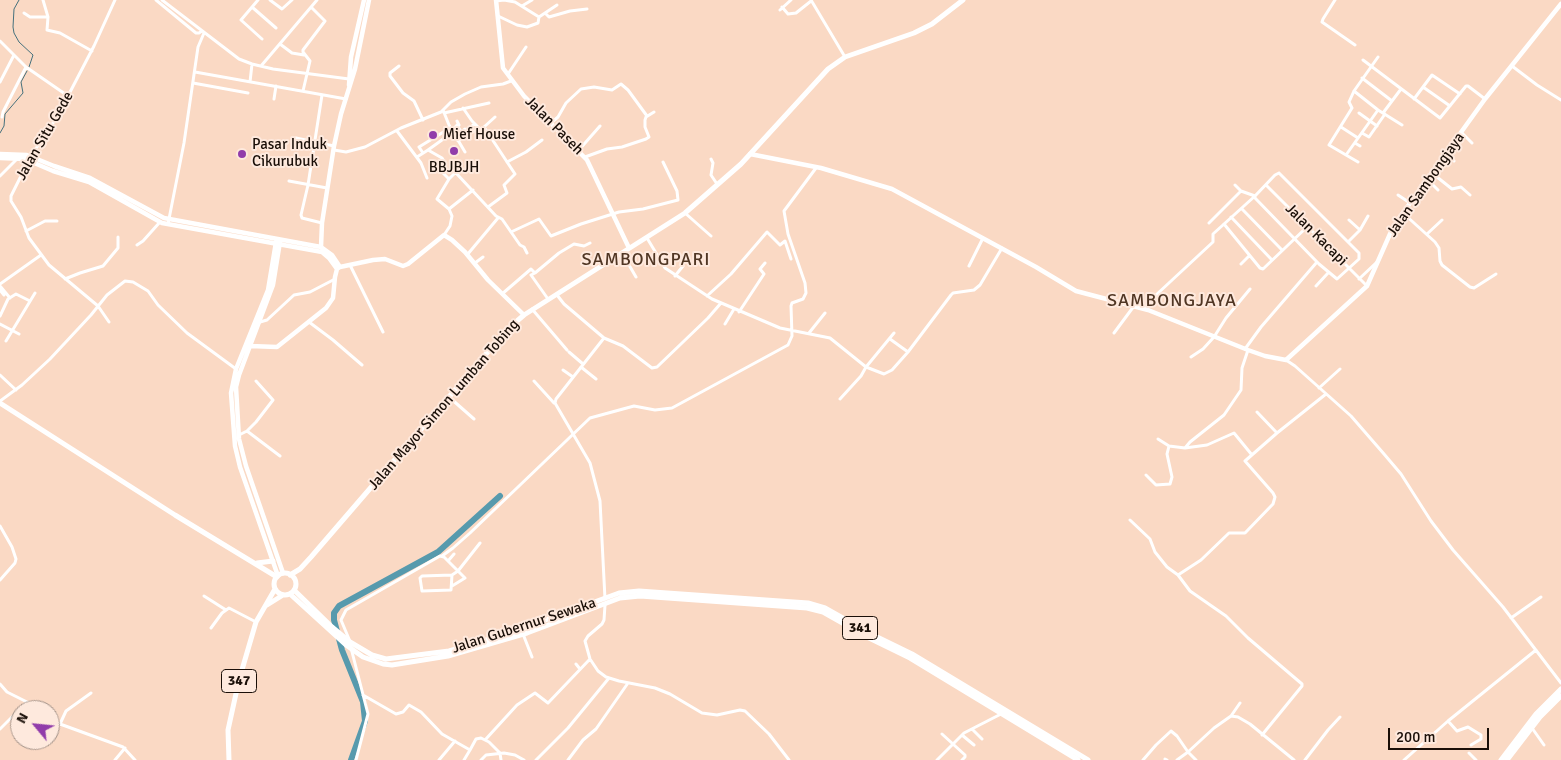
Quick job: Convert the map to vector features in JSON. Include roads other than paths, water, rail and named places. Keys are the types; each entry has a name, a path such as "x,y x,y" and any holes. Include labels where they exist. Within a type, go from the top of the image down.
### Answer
{"main road":[{"name":"Jalan Mayor Simon Lumban Tobing","path":"290,574 300,568 354,509 449,396 504,333 524,314 685,213 750,154 828,69 844,57 914,33 932,24 963,0"},
{"path":"0,402 175,515 267,570 279,575 290,574 296,581 292,592 282,595 267,605"},
{"path":"256,563 273,561"},
{"name":"Jalan Mayor Simon Lumban Tobing","path":"296,581 300,568"},
{"path":"267,570 275,587 282,595"},
{"path":"267,605 279,575"},
{"name":"341","path":"605,602 619,593 640,591 807,608 823,612 910,658 1082,759"},
{"name":"341","path":"292,592 349,645 376,663 392,665 448,656 523,634 540,625"},
{"name":"Jalan Gubernur Sewaka","path":"349,645 379,658 392,659 449,651 540,625 605,602"},
{"name":"347","path":"229,760 230,720 239,680 256,622 267,605"},
{"name":"341","path":"325,624 332,627 339,636"},
{"path":"1501,760 1561,689"},
{"path":"1507,760 1543,710 1561,696"},
{"name":"341","path":"986,702 1001,714 1082,759"}],"street":[{"path":"43,0 48,17 47,30 60,33 92,51"},
{"name":"Jalan Situ Gede","path":"110,322 98,306 53,270 41,255 26,231 22,216 11,200 11,196 30,159 59,114 92,51 115,0"},
{"path":"156,0 196,32 203,32"},
{"path":"162,0 237,58 261,66 350,80"},
{"path":"256,0 241,20 262,38"},
{"path":"270,0 282,10 292,0"},
{"path":"261,66 317,0"},
{"path":"321,247 327,188 334,148 350,86 351,57 364,0"},
{"path":"350,80 369,0"},
{"path":"522,6 532,0"},
{"path":"791,0 781,9 788,14 796,13 811,0 844,57"},
{"path":"1335,0 1322,22 1355,45"},
{"path":"496,1 508,1 522,6 539,17"},
{"name":"Jalan Paseh","path":"496,1 503,68 511,80 550,123 585,157 629,248"},
{"name":"Jalan Sambongjaya","path":"1286,360 1367,286 1390,234 1403,213 1485,99 1561,4"},
{"path":"497,15 527,27 538,23 539,17 557,5"},
{"path":"252,7 276,28"},
{"path":"303,91 310,61 305,55 304,50 325,21 311,7"},
{"path":"545,13 549,17 570,11 587,9"},
{"path":"24,13 30,17 48,17"},
{"path":"168,221 184,143 198,47 203,32"},
{"path":"0,42 28,68 68,96"},
{"path":"280,44 292,53 305,55"},
{"path":"507,74 526,47"},
{"path":"0,82 14,55"},
{"path":"1358,162 1329,145 1342,127 1352,108 1350,102 1354,91 1378,57"},
{"path":"1363,60 1440,118 1466,86 1485,99"},
{"path":"250,82 252,64"},
{"path":"399,66 390,73 390,76 403,93 414,101 423,120"},
{"path":"1512,66 1561,100"},
{"path":"2,117 28,68"},
{"path":"195,72 346,99"},
{"path":"1414,99 1432,75 1460,94"},
{"path":"1362,78 1392,101"},
{"path":"444,111 450,102 465,94 481,87 503,84 511,80"},
{"path":"193,84 248,93"},
{"path":"550,123 558,117 566,103 581,89 594,87 612,90 621,84 628,90 647,116"},
{"path":"274,99 276,86"},
{"path":"1423,87 1450,106"},
{"path":"1362,133 1369,137 1401,89"},
{"path":"1354,91 1378,110 1402,125"},
{"path":"322,95 302,217 322,223"},
{"path":"296,138 353,151 444,111 489,103"},
{"path":"463,108 474,124 483,128 507,162 514,176 504,185 507,193 488,208"},
{"path":"1346,155 1378,110"},
{"path":"444,111 452,130 465,152"},
{"path":"585,157 646,139 649,137 644,123 647,116 654,112"},
{"path":"1359,114 1377,126"},
{"path":"461,132 483,128 495,118"},
{"path":"417,157 452,130 457,123 464,137"},
{"path":"458,141 464,137 474,124"},
{"path":"578,151 600,126"},
{"path":"1342,127 1358,138"},
{"path":"423,154 419,147 452,130"},
{"path":"397,131 421,163 427,178"},
{"path":"1462,133 1472,143"},
{"path":"507,162 526,152 542,140"},
{"path":"1355,143 1360,146"},
{"path":"428,150 443,159 445,163 443,173 449,178"},
{"path":"0,154 22,154 30,159 89,182 160,222 168,221"},
{"path":"0,176 22,154"},
{"path":"750,154 817,167 892,189 1002,248 1076,291 1146,309 1265,356 1286,360 1296,366 1351,416 1396,468 1431,521 1511,618 1561,683"},
{"path":"1446,154 1454,161"},
{"path":"0,158 30,159 90,178 168,221 322,252 338,268"},
{"path":"711,159 711,175 718,185"},
{"path":"510,232 539,219 548,235 552,236 612,214 643,209 679,199 678,191 664,162"},
{"path":"791,259 784,211 817,167"},
{"path":"338,268 385,259 403,266 408,264 444,235 450,226 452,216 449,209 437,199 449,178 456,173 488,208 502,220 527,253"},
{"path":"1432,173 1452,189 1461,187 1470,195"},
{"path":"1146,309 1156,295 1213,242 1212,234 1255,196 1276,174 1279,174 1348,242 1359,253 1360,257 1350,269 1337,279 1317,262 1255,196 1235,185"},
{"path":"1428,180 1438,190"},
{"path":"289,182 327,188"},
{"name":"Jalan Kacapi","path":"1266,185 1367,286"},
{"path":"449,209 472,190"},
{"path":"1209,223 1241,190"},
{"path":"1398,195 1411,203"},
{"path":"1242,208 1242,211 1282,250"},
{"path":"685,213 711,236"},
{"path":"1403,213 1437,245 1442,265 1472,288 1496,274"},
{"path":"1348,242 1360,230 1368,216"},
{"path":"1232,217 1272,260"},
{"path":"467,255 498,218"},
{"path":"1349,220 1360,230"},
{"path":"1427,234 1442,220"},
{"path":"26,231 45,221 57,221"},
{"path":"137,245 144,241 160,222"},
{"path":"1224,224 1249,256 1263,269 1308,226"},
{"path":"356,760 368,714 341,620 346,610 412,571 442,556 464,538 590,418 634,406 655,410 672,408 788,345 791,339 792,303 803,299 806,293 805,283 785,241 780,245 767,232 741,264 707,296"},
{"path":"444,235 452,240 488,280 524,314"},
{"path":"66,279 102,266 118,248 118,237"},
{"path":"647,238 665,268 707,296 739,312 780,328 830,338 866,366 884,374 892,370 908,352 951,295 974,290 980,285 1002,248"},
{"path":"969,266 983,238"},
{"path":"250,346 278,347 326,308 333,298 338,268 332,255 321,247 278,242"},
{"path":"278,242 268,290 236,388 235,446 240,467 279,575"},
{"path":"548,300 531,276 559,253 574,244 584,246 590,243"},
{"path":"621,253 636,276"},
{"path":"9,298 0,285 41,255"},
{"path":"1241,264 1249,256"},
{"path":"474,264 483,258"},
{"path":"1359,279 1378,260"},
{"path":"1185,448 1224,415 1238,396 1241,390 1242,368 1246,349 1261,327 1317,262"},
{"path":"739,312 763,275 764,273 760,269 764,263"},
{"path":"350,265 383,332"},
{"path":"675,276 683,266"},
{"path":"502,294 531,269 534,272"},
{"path":"1316,286 1328,273"},
{"path":"279,575 246,466 239,436 232,385 236,369 257,325 266,320 294,296 310,292 335,279"},
{"path":"0,402 50,360 98,306 125,281 133,282 148,291 158,305 187,333 236,369"},
{"path":"1191,357 1203,349 1214,337 1226,318 1250,289"},
{"path":"0,290 9,298"},
{"path":"6,341 35,293"},
{"path":"0,316 9,298 18,294 30,301"},
{"path":"556,294 564,304 604,338 624,346 652,368 657,367 721,303"},
{"path":"1114,333 1134,306"},
{"path":"532,309 568,351 596,379"},
{"path":"724,324 734,309"},
{"path":"809,333 825,313"},
{"path":"309,322 362,366"},
{"path":"0,324 20,334"},
{"path":"840,399 894,332"},
{"path":"555,403 556,399 604,338"},
{"path":"890,339 908,352"},
{"path":"1319,388 1340,369"},
{"path":"563,370 573,377"},
{"path":"0,375 16,390"},
{"path":"239,436 247,431 274,400 256,381"},
{"path":"534,381 555,403 590,463 600,501 605,602 604,620 585,641 590,659 598,671 609,678 654,688 670,694 702,713 717,715 740,710 745,711 769,734 790,760"},
{"path":"1178,575 1201,560 1229,533 1245,533 1274,504 1275,497 1273,493 1245,462 1277,433 1326,394"},
{"path":"449,396 474,419"},
{"path":"1257,412 1277,433"},
{"path":"247,431 280,456"},
{"path":"1158,439 1169,446 1185,448 1208,445 1234,433 1252,455"},
{"path":"1146,475 1156,485 1170,484 1172,477 1167,454 1169,446"},
{"path":"240,467 246,466"},
{"path":"1130,520 1150,540 1154,550 1167,567 1178,575 1190,591 1226,616 1250,640 1302,684 1262,735"},
{"path":"0,526 16,559 0,580"},
{"path":"442,556 448,560 458,571 465,578 452,586 451,590 422,591 420,578 422,576 452,575 458,571 480,543"},
{"path":"448,560 454,554"},
{"path":"452,575 452,586"},
{"path":"204,596 226,610"},
{"path":"1511,618 1541,597"},
{"path":"211,628 229,608 256,622"},
{"path":"523,634 532,657"},
{"path":"1404,760 1448,721 1536,650"},
{"path":"485,740 520,703 535,692 548,703 590,659"},
{"path":"576,664 580,668"},
{"path":"536,760 568,728 609,678"},
{"path":"568,760 583,740 596,728 628,683"},
{"path":"0,684 7,692 23,700"},
{"path":"91,693 66,711 60,724 125,748 134,760"},
{"path":"363,695 396,714 403,712 410,705 430,720 442,734 470,750"},
{"path":"1177,760 1231,716 1240,703"},
{"path":"937,760 962,736 1001,714"},
{"path":"1231,716 1238,717 1250,724 1294,760"},
{"path":"1305,760 1340,717"},
{"path":"0,729 10,719"},
{"path":"1448,721 1457,731 1468,727 1481,735 1481,739 1471,745"},
{"path":"1532,727 1544,745"},
{"path":"973,730 982,739"},
{"path":"1143,760 1172,731 1196,760"},
{"path":"942,734 965,754 962,760"},
{"path":"962,736 974,745"},
{"path":"464,760 476,739 479,738 485,740 500,753 501,760"},
{"path":"439,760 455,741"},
{"path":"115,760 125,748"},
{"path":"481,760 486,755 500,753 512,753 524,760"},
{"path":"1469,753 1476,760"}],"waterway":[{"path":"19,0 14,9 13,27 19,42 33,55 29,67"},
{"path":"0,133 4,126 5,114 23,93 21,82 27,71"},
{"path":"351,760 365,721 363,702 342,650 334,613 339,606 438,552 500,496"}],"place":[{"name":"Mief House","path":"433,135"},
{"name":"BBJBJH","path":"454,151"},
{"name":"Pasar Induk Cikurubuk","path":"242,154"}],"district":[{"name":"SAMBONGPARI","path":"646,260"},
{"name":"SAMBONGJAYA","path":"1172,301"}]}
